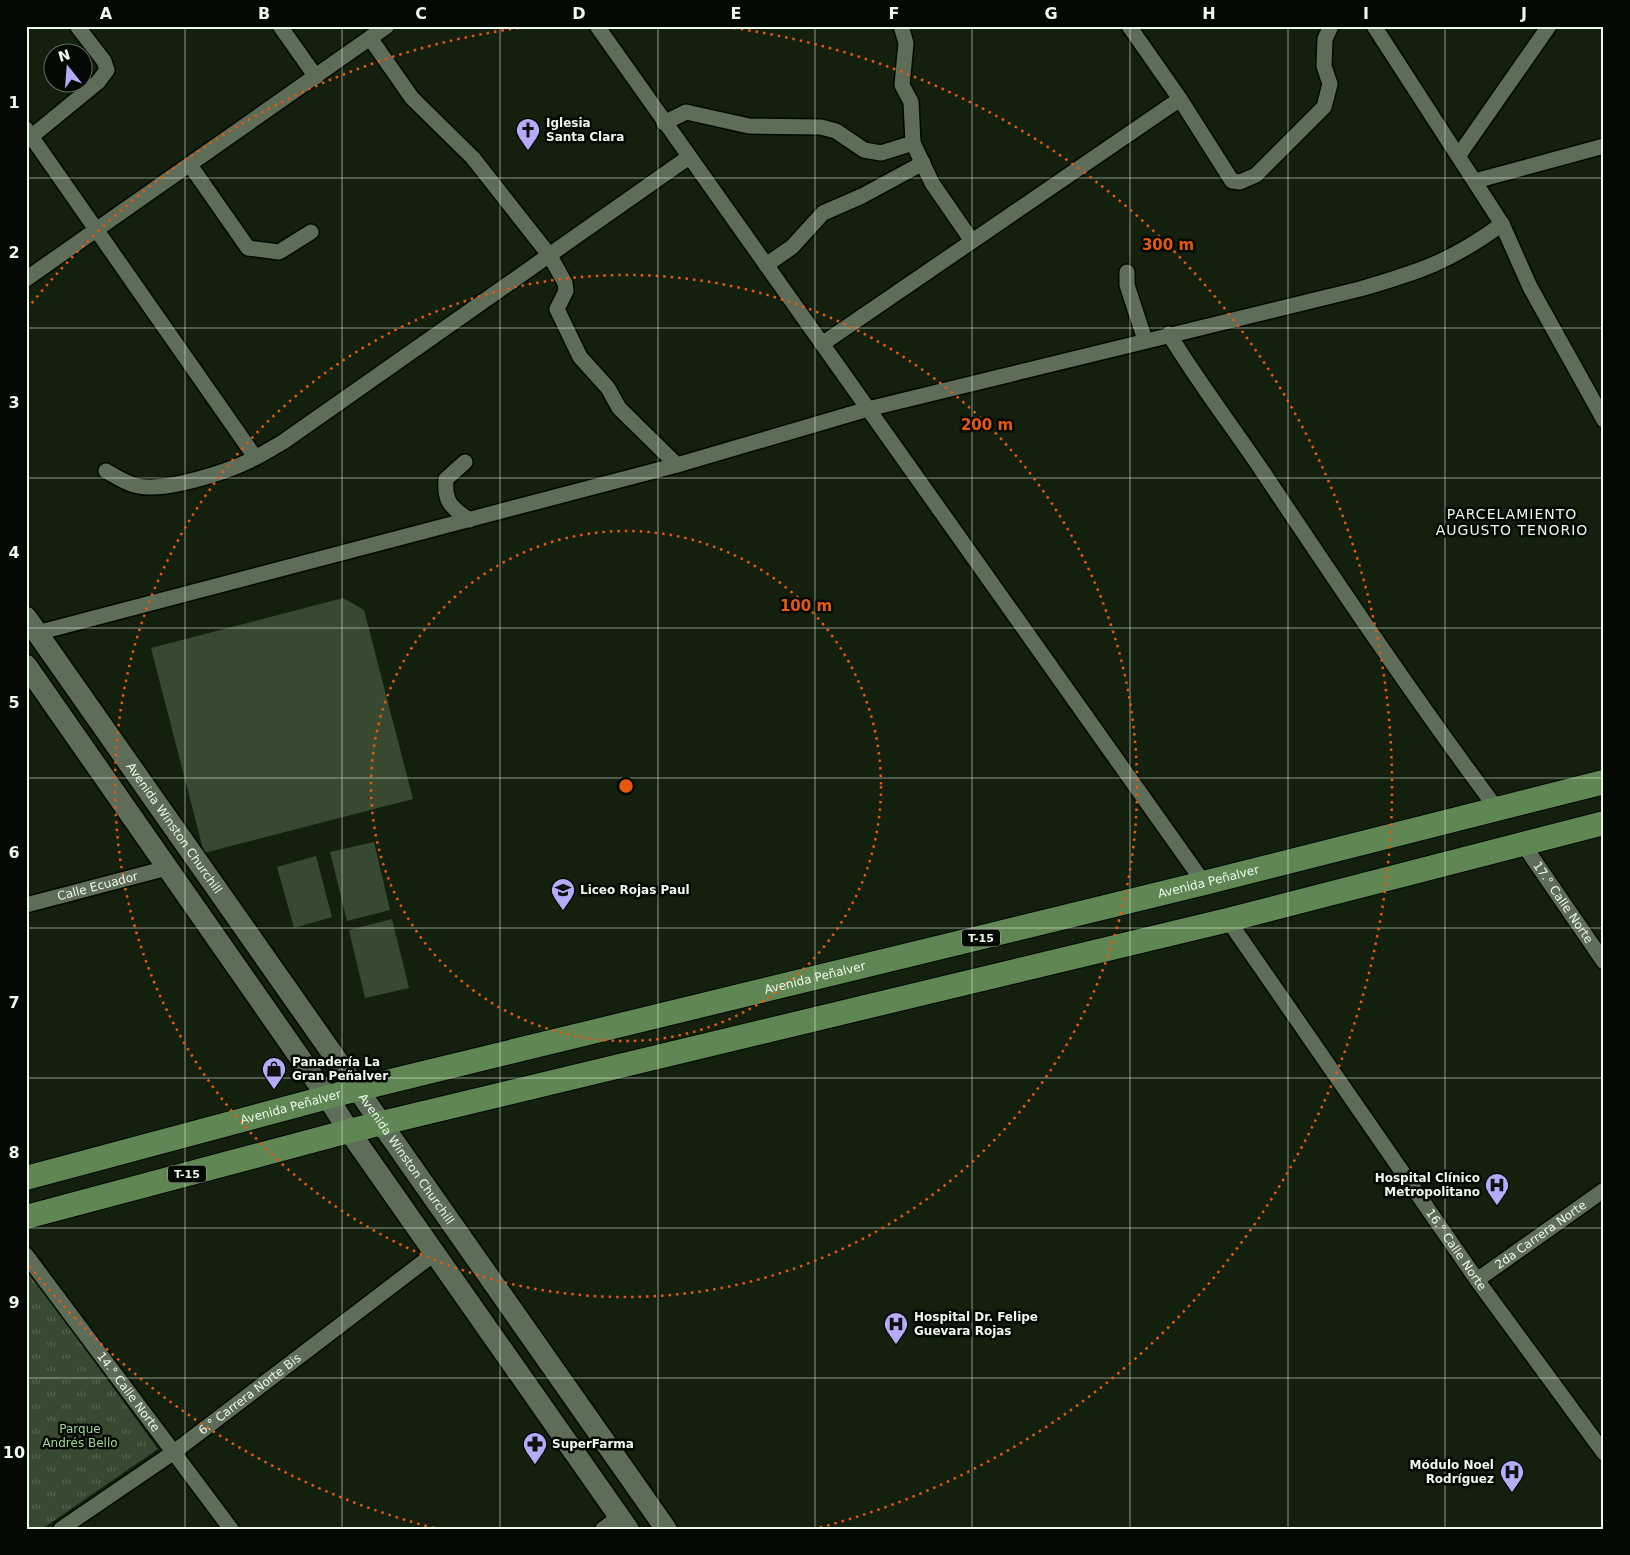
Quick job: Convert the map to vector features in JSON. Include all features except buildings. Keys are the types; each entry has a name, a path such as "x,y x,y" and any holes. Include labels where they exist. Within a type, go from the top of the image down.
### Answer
{"main road":[{"name":"Avenida Peñalver","path":"26,1178 358,1089 1204,884 1604,782"},
{"name":"T-15","path":"26,1217 349,1132 1228,920 1604,823"}],"street":[{"path":"77,26 104,61 108,70 98,82 28,136 97,230 255,457"},
{"path":"280,26 316,77"},
{"path":"26,279 190,166 386,26"},
{"path":"597,26 1204,884"},
{"path":"901,26 906,43 902,85 911,102 913,143 932,183 972,241"},
{"path":"1129,26 1180,99 1232,181 1240,182 1256,175 1324,107 1330,84 1324,66 1325,39 1331,26"},
{"path":"1374,26 1502,224 1530,287 1604,420"},
{"path":"1459,155 1550,26"},
{"path":"370,38 412,98 473,158 550,256 565,283 566,291 557,309 580,357 608,388 619,408 677,465"},
{"path":"822,344 1180,99"},
{"path":"664,123 686,112 749,126 821,127 836,131 864,150 881,153 913,143"},
{"path":"1475,181 1604,146"},
{"path":"106,471 135,486 159,486 199,478 236,467 283,442 689,157"},
{"path":"766,265 792,247 823,213 862,196 922,163"},
{"path":"190,166 248,248 279,252 312,232"},
{"path":"32,625 468,520 677,465 868,409 1169,334 1360,289 1413,273 1444,261 1471,247 1502,224"},
{"path":"1127,272 1127,285 1145,340"},
{"path":"1169,334 1193,375 1261,470 1456,754 1497,809"},
{"path":"465,462 446,479 445,493 452,507 468,520"},
{"name":"Avenida Winston Churchill","path":"32,625 666,1529"},
{"path":"26,665 328,1098 349,1132 435,1253 617,1525"},
{"name":"17.° Calle Norte","path":"1522,844 1604,962"},
{"name":"Calle Ecuador","path":"26,904 168,868"},
{"name":"16.° Calle Norte","path":"1228,920 1477,1280 1604,1453"},
{"name":"2da Carrera Norte","path":"1477,1280 1604,1190"},
{"name":"6.° Carrera Norte Bis","path":"62,1529 174,1452 435,1253"},
{"name":"14.° Calle Norte","path":"26,1255 230,1529"}],"green space":[{"path":"343,598 364,610 413,799 204,853 151,648"},
{"path":"374,842 390,910 347,921 330,852"},
{"path":"316,856 332,917 294,928 277,867"},
{"path":"392,919 409,988 365,998 349,930"},
{"name":"Parque Andrés Bello","path":"26,1268 158,1449 42,1529 26,1529"}],"place":[{"name":"Iglesia Santa Clara","path":"528,151"},
{"name":"Liceo Rojas Paul","path":"563,911"},
{"name":"Panadería La Gran Peñalver","path":"274,1090"},
{"name":"Hospital Clínico Metropolitano","path":"1497,1206"},
{"name":"Hospital Dr. Felipe Guevara Rojas","path":"896,1345"},
{"name":"SuperFarma","path":"535,1465"},
{"name":"Módulo Noel Rodríguez","path":"1512,1493"}],"district":[{"name":"PARCELAMIENTO AUGUSTO TENORIO","path":"1512,522"}]}
